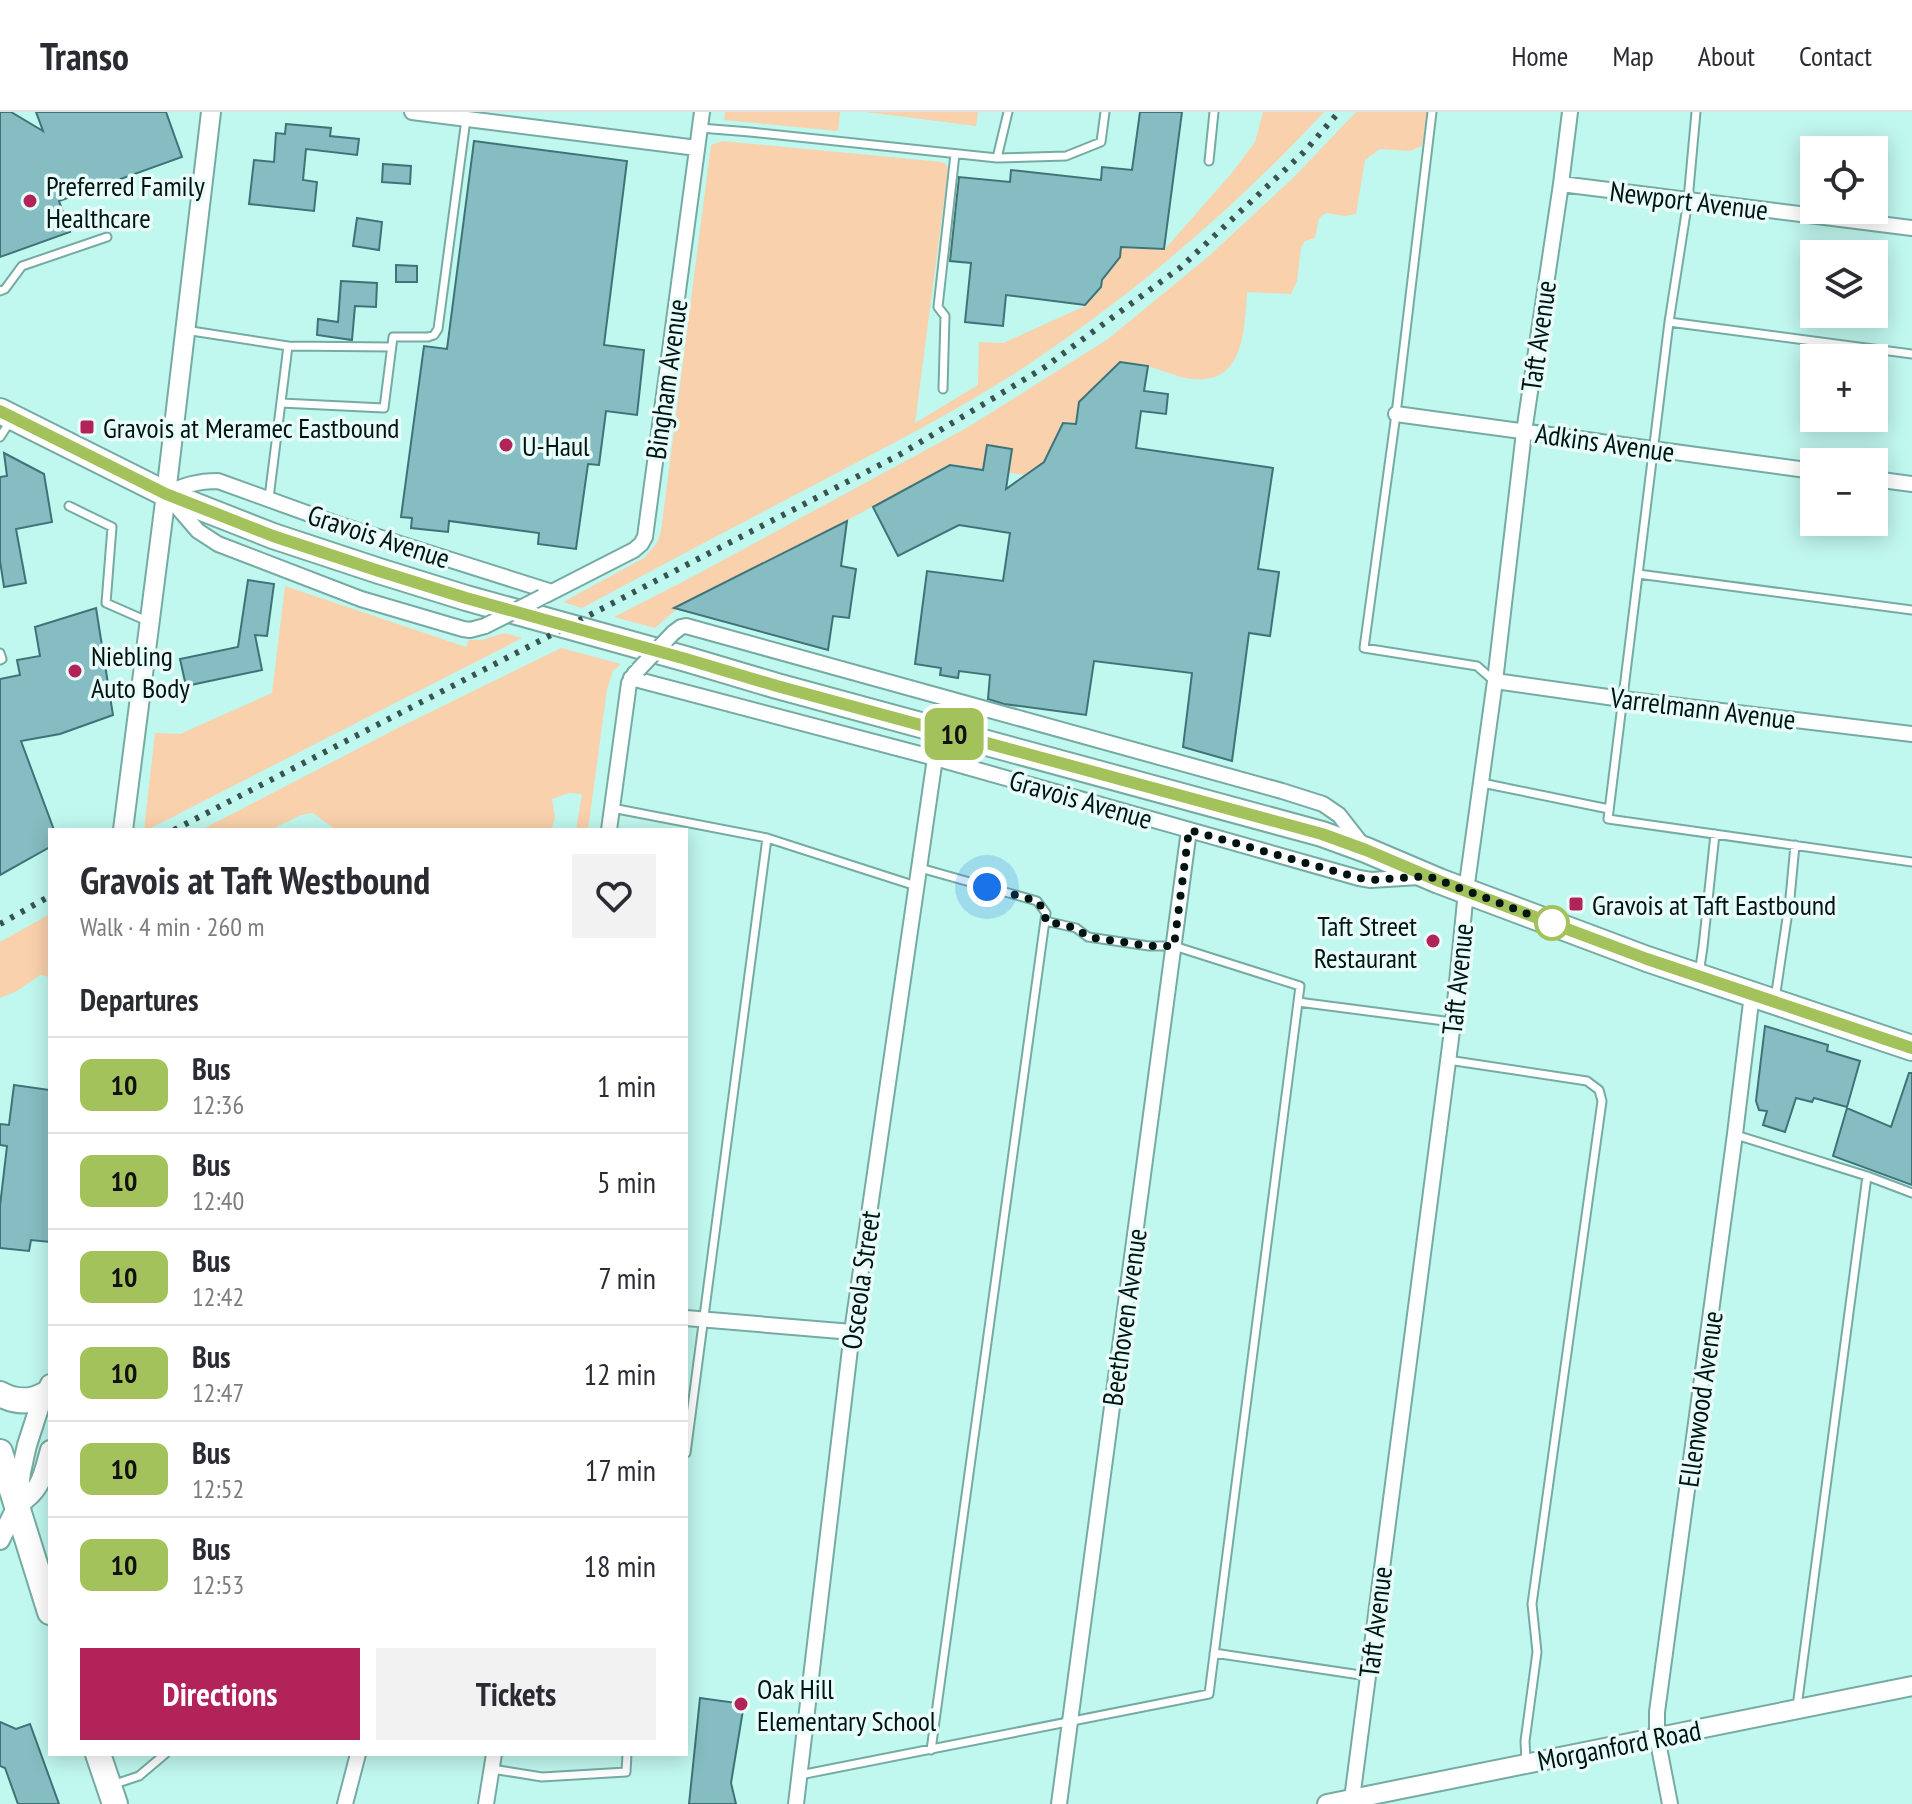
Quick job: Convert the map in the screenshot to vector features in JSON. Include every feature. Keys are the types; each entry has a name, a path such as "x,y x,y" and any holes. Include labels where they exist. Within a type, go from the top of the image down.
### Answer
{"main road":[{"name":"Gravois Avenue","path":"4,422 166,494 321,552 466,598 777,686 1322,834 1647,959 1912,1048"},
{"path":"0,1394 16,1401 25,1401 37,1399 47,1389"},
{"path":"0,1452 8,1504 48,1602"},
{"path":"99,1756 112,1795"}],"street":[{"path":"123,828 211,112"},
{"path":"412,112 697,148"},
{"name":"Bingham Avenue","path":"547,594 634,550 645,537 702,112"},
{"name":"Taft Avenue","path":"1352,1799 1453,1023 1466,891 1495,681 1524,432 1570,112"},
{"name":"Newport Avenue","path":"1561,184 1912,228"},
{"name":"Adkins Avenue","path":"1396,414 1800,469"},
{"name":"Gravois Avenue","path":"201,481 218,481 547,594 485,626 463,629 361,599 218,544 198,531 166,494 201,481"},
{"path":"1888,481 1912,484"},
{"name":"Gravois Avenue","path":"1366,850 1339,815 1323,804 686,626 673,633 635,674 1359,878 1428,876"},
{"path":"609,828 635,674"},
{"name":"Varrelmann Avenue","path":"1495,681 1912,734"},
{"name":"Osceola Street","path":"796,1804 852,1332 935,758"},
{"name":"Beethoven Avenue","path":"1059,1804 1189,830"},
{"name":"Ellenwood Avenue","path":"1670,1804 1657,1737 1659,1696 1735,1134 1763,997"},
{"path":"688,1318 852,1332"},
{"path":"0,1540 8,1504 47,1389"},
{"path":"8,1504 31,1496 40,1486 48,1457"},
{"name":"Morganford Road","path":"1327,1804 1352,1799 1387,1798 1527,1764 1912,1686"},
{"path":"345,1804 357,1756"},
{"path":"486,1804 493,1762"}],"lane":[{"path":"997,158 1008,112"},
{"path":"700,128 997,158 1066,156 1101,142 1105,112"},
{"path":"1209,161 1214,112"},
{"path":"1432,112 1364,648 1477,666 1495,681"},
{"path":"1696,112 1688,200 1669,322 1608,819 1912,862"},
{"path":"281,403 384,408 393,337 428,337 438,329 466,119"},
{"path":"943,389 945,316 938,307 955,154"},
{"path":"0,291 5,289 22,266 107,237"},
{"path":"1669,322 1912,354"},
{"path":"185,330 288,346 391,347"},
{"path":"269,498 288,346"},
{"path":"69,506 112,527 106,603 149,622"},
{"path":"1638,574 1912,610"},
{"path":"0,653 0,660"},
{"path":"1480,783 1609,809"},
{"path":"612,808 767,838 916,886"},
{"path":"1698,976 1715,834"},
{"path":"688,1436 767,838"},
{"path":"1763,997 1790,898 1795,845"},
{"path":"919,868 1037,901 1046,913 931,1750"},
{"path":"800,1775 1209,1694 1300,986 1174,946 1149,946 1088,937 1076,928 1045,921"},
{"path":"1298,1002 1453,1023"},
{"path":"1448,1060 1587,1081 1599,1090 1602,1101 1532,1604 1537,1652 1525,1741 1527,1764"},
{"path":"1735,1134 1912,1193"},
{"path":"1797,1709 1867,1176"},
{"path":"1214,1653 1367,1676"},
{"path":"112,1795 163,1756"},
{"path":"493,1762 542,1777 626,1772 627,1756"}],"shaded area":[{"path":"725,112 840,112 838,131 724,120"},
{"path":"866,112 978,112 976,126"},
{"path":"1263,112 1324,112 1252,185 1175,254 1052,348 938,419 582,608 563,602 644,558 657,543 661,531 711,145 722,141 942,162 947,165 915,423 978,385 979,342 1003,343 1085,306 1102,288 1121,248 1164,250 1255,142"},
{"path":"1356,112 1427,112 1422,146 1410,151 1380,149 1365,160 1356,214 1326,213 1319,218 1315,238 1305,241 1301,247 1297,281 1291,294 1247,292 1244,326 1236,357 1217,376 1202,379 1181,377 1147,366 1120,363 1078,403 1076,423 1063,422 1043,462 1025,475 950,464 681,605 655,628 614,617 970,426 1108,339 1209,256 1293,178"},
{"path":"285,586 466,647 469,640 505,633 522,638 151,828 144,828 155,733 180,734 272,693"},
{"path":"561,648 621,664 613,671 607,689 588,828 576,828 582,794 569,793 552,799 555,818 552,828 333,828 313,813 301,815 274,828 205,828"},
{"path":"48,915 48,977 40,975 17,991 0,998 0,942"}],"building":[{"path":"0,112 11,112 43,131 36,112 166,112 182,157 59,201 70,232 0,257"},
{"path":"1140,112 1182,112 1164,249 1121,247 1120,257 1085,305 1006,295 1003,326 965,322 971,263 950,261 959,177 1010,182 1011,170 1101,180 1102,167 1132,170"},
{"path":"286,124 331,128 330,136 359,139 357,155 306,149 303,180 317,182 314,211 249,204 254,160 274,162 276,133 285,134"},
{"path":"474,141 627,161 604,345 644,350 637,415 606,411 599,465 588,464 576,549 538,544 539,533 449,521 448,532 411,528 412,518 401,517 424,346 447,349"},
{"path":"383,164 411,166 410,184 382,182"},
{"path":"357,218 382,222 379,250 353,246"},
{"path":"396,265 417,266 417,282 396,282"},
{"path":"341,281 377,283 376,307 355,306 352,340 317,335 318,319 338,322"},
{"path":"1120,362 1148,366 1144,391 1168,394 1166,414 1141,411 1136,448 1273,468 1258,569 1279,572 1270,636 1249,633 1232,761 1183,747 1192,673 1094,661 1086,715 1004,704 988,699 990,675 959,671 958,678 940,675 941,668 915,664 927,571 1003,581 1010,533 959,525 898,556 873,507 950,465 983,470 987,445 1012,449 1006,489 1044,462 1063,423 1076,424 1079,402"},
{"path":"4,453 44,474 52,522 16,529 26,583 4,587 0,561 0,477 7,476"},
{"path":"847,521 841,566 856,569 849,618 833,616 828,650 674,608"},
{"path":"248,580 274,584 267,636 255,635 262,670 186,686 180,659 238,647"},
{"path":"96,608 113,715 60,734 21,741 53,828 48,828 48,848 0,875 0,679 20,675 17,660 40,656 35,627"},
{"path":"1765,1026 1828,1045 1827,1051 1860,1061 1847,1107 1814,1098 1812,1102 1796,1098 1785,1132 1763,1125 1767,1111 1759,1110 1756,1101"},
{"path":"1909,1073 1912,1073 1912,1185 1833,1156 1847,1108 1891,1127"},
{"path":"14,1085 48,1090 48,1242 31,1240 29,1251 0,1248 0,1206 7,1146 0,1145 0,1124 9,1125"},
{"path":"700,1698 744,1704 731,1783 736,1804 689,1804"},
{"path":"0,1722 16,1729 30,1724 59,1804 18,1804 5,1768 0,1766"}],"railway":[{"path":"178,828 899,455 1045,367 1181,267 1304,152 1339,112"},
{"path":"0,924 48,897"}],"bus line":[{"name":"10","path":"0,411 166,494 321,552 466,598 777,686 1322,834 1647,959 1912,1048"}],"place":[{"name":"Preferred Family Healthcare","path":"30,201"},
{"name":"Gravois at Meramec Eastbound","path":"87,427"},
{"name":"U-Haul","path":"506,445"},
{"name":"Niebling Auto Body","path":"75,671"},
{"name":"Gravois at Taft Eastbound","path":"1576,904"},
{"name":"Taft Street Restaurant","path":"1433,941"},
{"name":"Oak Hill Elementary School","path":"741,1704"}],"route":[{"path":"987,887 1037,901 1046,913 1045,921 1076,928 1088,937 1149,946 1174,946 1189,830 1359,878 1428,876 1557,925 1552,923"}]}
